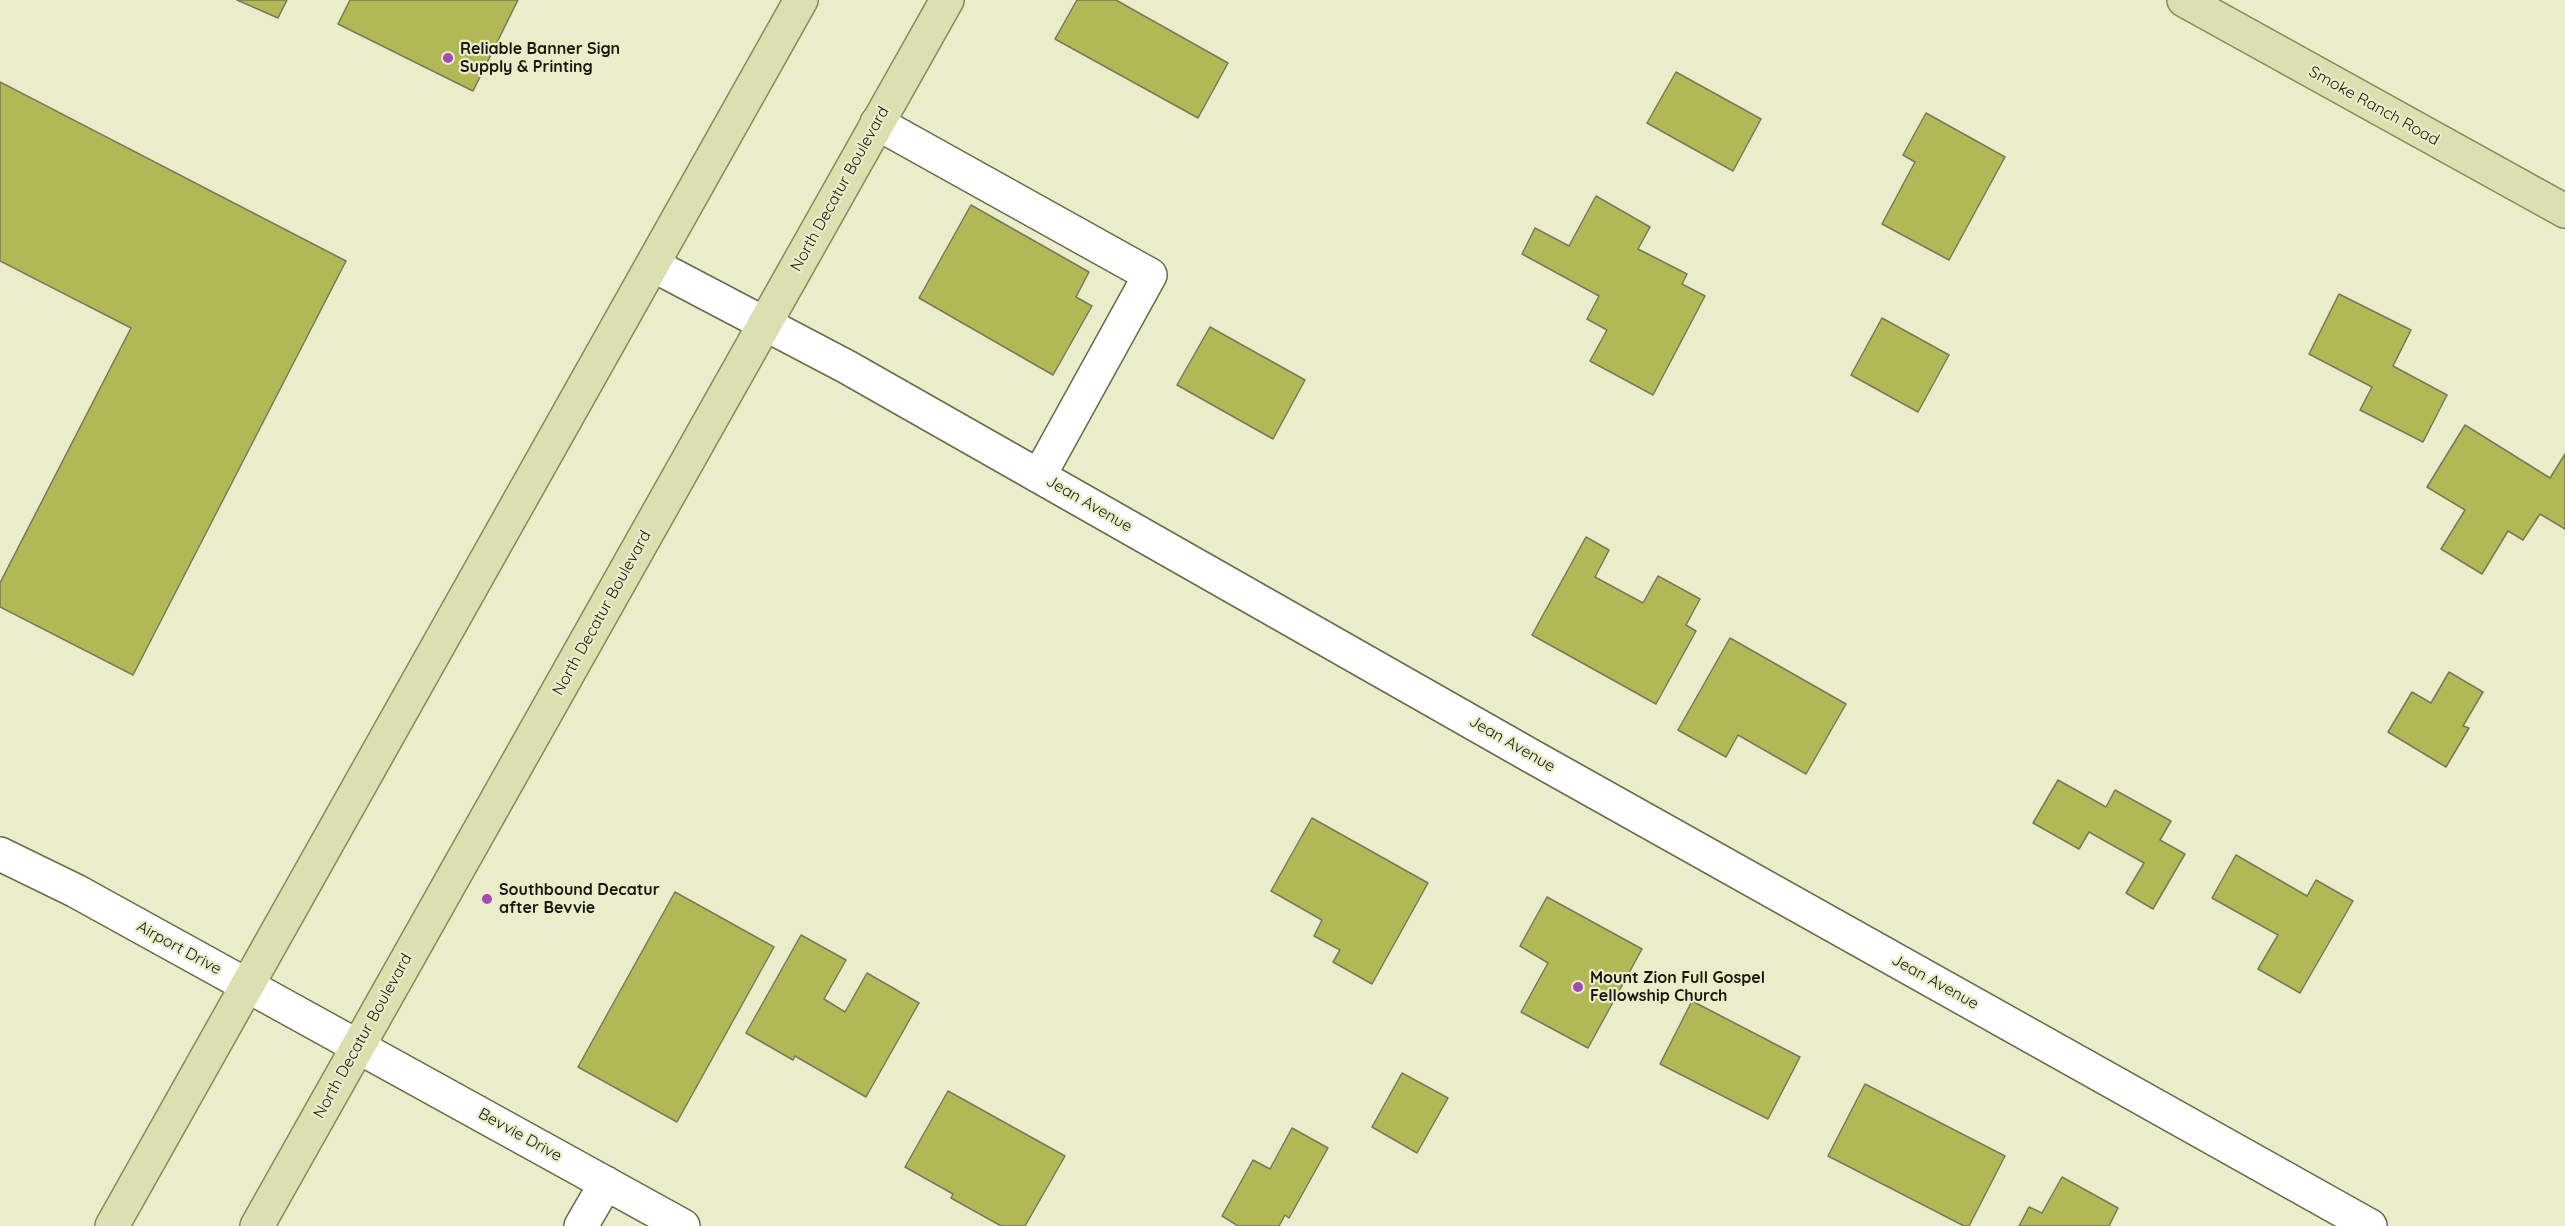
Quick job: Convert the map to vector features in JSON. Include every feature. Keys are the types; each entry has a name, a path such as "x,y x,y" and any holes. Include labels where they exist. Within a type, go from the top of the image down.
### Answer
{"main road":[{"path":"112,1226 801,0"},
{"name":"North Decatur Boulevard","path":"257,1226 947,0"},
{"name":"Smoke Ranch Road","path":"2184,0 2565,211"}],"street":[{"path":"877,123 1150,275 1039,476"},
{"name":"Jean Avenue","path":"653,265 847,368 2370,1226"},
{"name":"Airport Drive","path":"0,854 76,891 358,1044"},
{"name":"Bevvie Drive","path":"358,1044 684,1226"},
{"path":"581,1226 606,1183"}],"building":[{"path":"237,0 287,0 278,18"},
{"name":"Reliable Banner Sign Supply & Printing","path":"350,0 518,0 473,91 338,24"},
{"path":"1077,0 1116,0 1228,63 1198,118 1055,39"},
{"path":"1676,72 1761,119 1733,171 1647,123"},
{"path":"0,82 346,261 133,675 0,607 0,583 131,328 0,261"},
{"path":"1926,113 2005,157 1949,260 1882,224 1915,162 1903,155"},
{"path":"1596,196 1650,227 1638,249 1687,274 1682,284 1705,296 1653,395 1590,361 1607,330 1587,319 1599,296 1522,254 1535,228 1569,246"},
{"path":"971,205 1089,272 1076,297 1092,306 1053,375 919,298"},
{"path":"2339,294 2411,330 2393,366 2447,395 2423,442 2360,410 2372,387 2309,354"},
{"path":"1882,318 1949,355 1918,412 1851,375"},
{"path":"1210,327 1305,380 1273,439 1177,385"},
{"path":"2465,425 2550,478 2565,454 2565,529 2540,514 2523,540 2508,531 2482,574 2441,549 2465,510 2427,487"},
{"path":"1586,537 1609,550 1595,577 1643,603 1658,576 1700,599 1686,625 1696,631 1656,704 1532,635"},
{"path":"1730,638 1846,704 1806,774 1738,735 1726,757 1678,730"},
{"path":"2449,672 2483,692 2463,726 2469,728 2446,767 2388,732 2412,692 2431,703"},
{"path":"2058,780 2106,807 2115,790 2171,821 2160,840 2185,854 2153,909 2126,893 2144,863 2089,832 2079,849 2033,823"},
{"path":"1312,818 1428,883 1372,984 1333,962 1340,950 1314,936 1322,920 1271,891"},
{"path":"2236,855 2307,896 2316,880 2353,901 2300,993 2258,969 2278,935 2212,898"},
{"path":"675,892 774,947 677,1122 578,1067"},
{"name":"Mount Zion Full Gospel Fellowship Church","path":"1547,897 1642,949 1588,1048 1521,1012 1548,963 1520,946"},
{"path":"801,935 846,960 824,999 845,1012 867,973 919,1003 866,1097 795,1056 793,1060 746,1033"},
{"path":"1692,1001 1800,1057 1768,1119 1660,1064"},
{"path":"1402,1073 1448,1098 1417,1153 1372,1127"},
{"path":"1865,1084 2005,1156 1969,1226 1964,1226 1828,1156"},
{"path":"948,1091 1065,1156 1025,1226 1001,1226 951,1198 953,1194 905,1167"},
{"path":"1292,1128 1328,1148 1289,1218 1285,1215 1279,1226 1238,1226 1222,1216 1253,1160 1270,1169"},
{"path":"2062,1177 2118,1208 2109,1226 2019,1226 2029,1207 2042,1213"}],"place":[{"name":"Reliable Banner Sign Supply & Printing","path":"448,58"},
{"name":"Southbound Decatur after Bevvie","path":"487,899"},
{"name":"Mount Zion Full Gospel Fellowship Church","path":"1578,987"}]}
